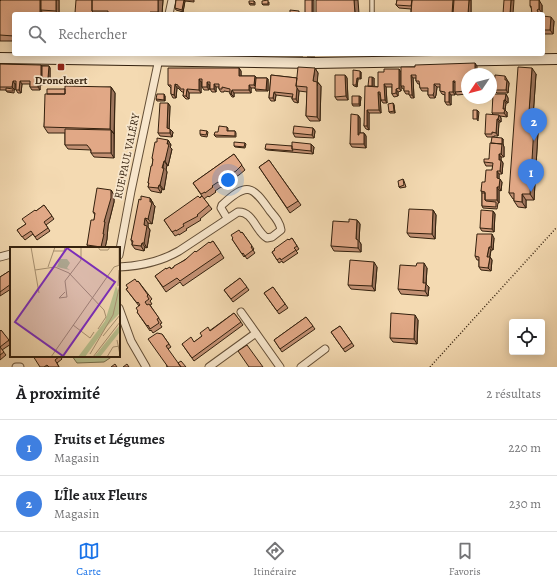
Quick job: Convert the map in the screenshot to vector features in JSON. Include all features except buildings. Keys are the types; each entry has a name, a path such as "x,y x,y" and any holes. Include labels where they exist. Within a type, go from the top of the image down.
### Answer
{"main road":[{"path":"0,58 159,58 314,63 368,58 557,59"}],"street":[{"path":"169,12 172,0"},
{"name":"RUE PAUL VALÉRY","path":"120,250 159,58"},
{"path":"120,267 149,262 169,256 236,213 244,212 248,215 262,234 267,238 272,237 281,230 279,223 260,196 255,191 248,189 240,191 222,205 221,208 227,218"},
{"path":"0,257 10,254"},
{"path":"120,311 130,341 146,367"},
{"path":"241,312 280,367"},
{"path":"209,367 256,333"},
{"path":"301,367 325,349"}],"lane":[{"path":"372,0 372,12"}],"path":[{"path":"430,367 557,227"}],"green space":[{"path":"73,357 112,357 104,362 77,363"}],"place":[{"name":"Dronckaert","path":"61,67"},
{"name":"L'Île aux Fleurs","path":"534,141"},
{"name":"Fruits et Légumes","path":"531,192"}]}
